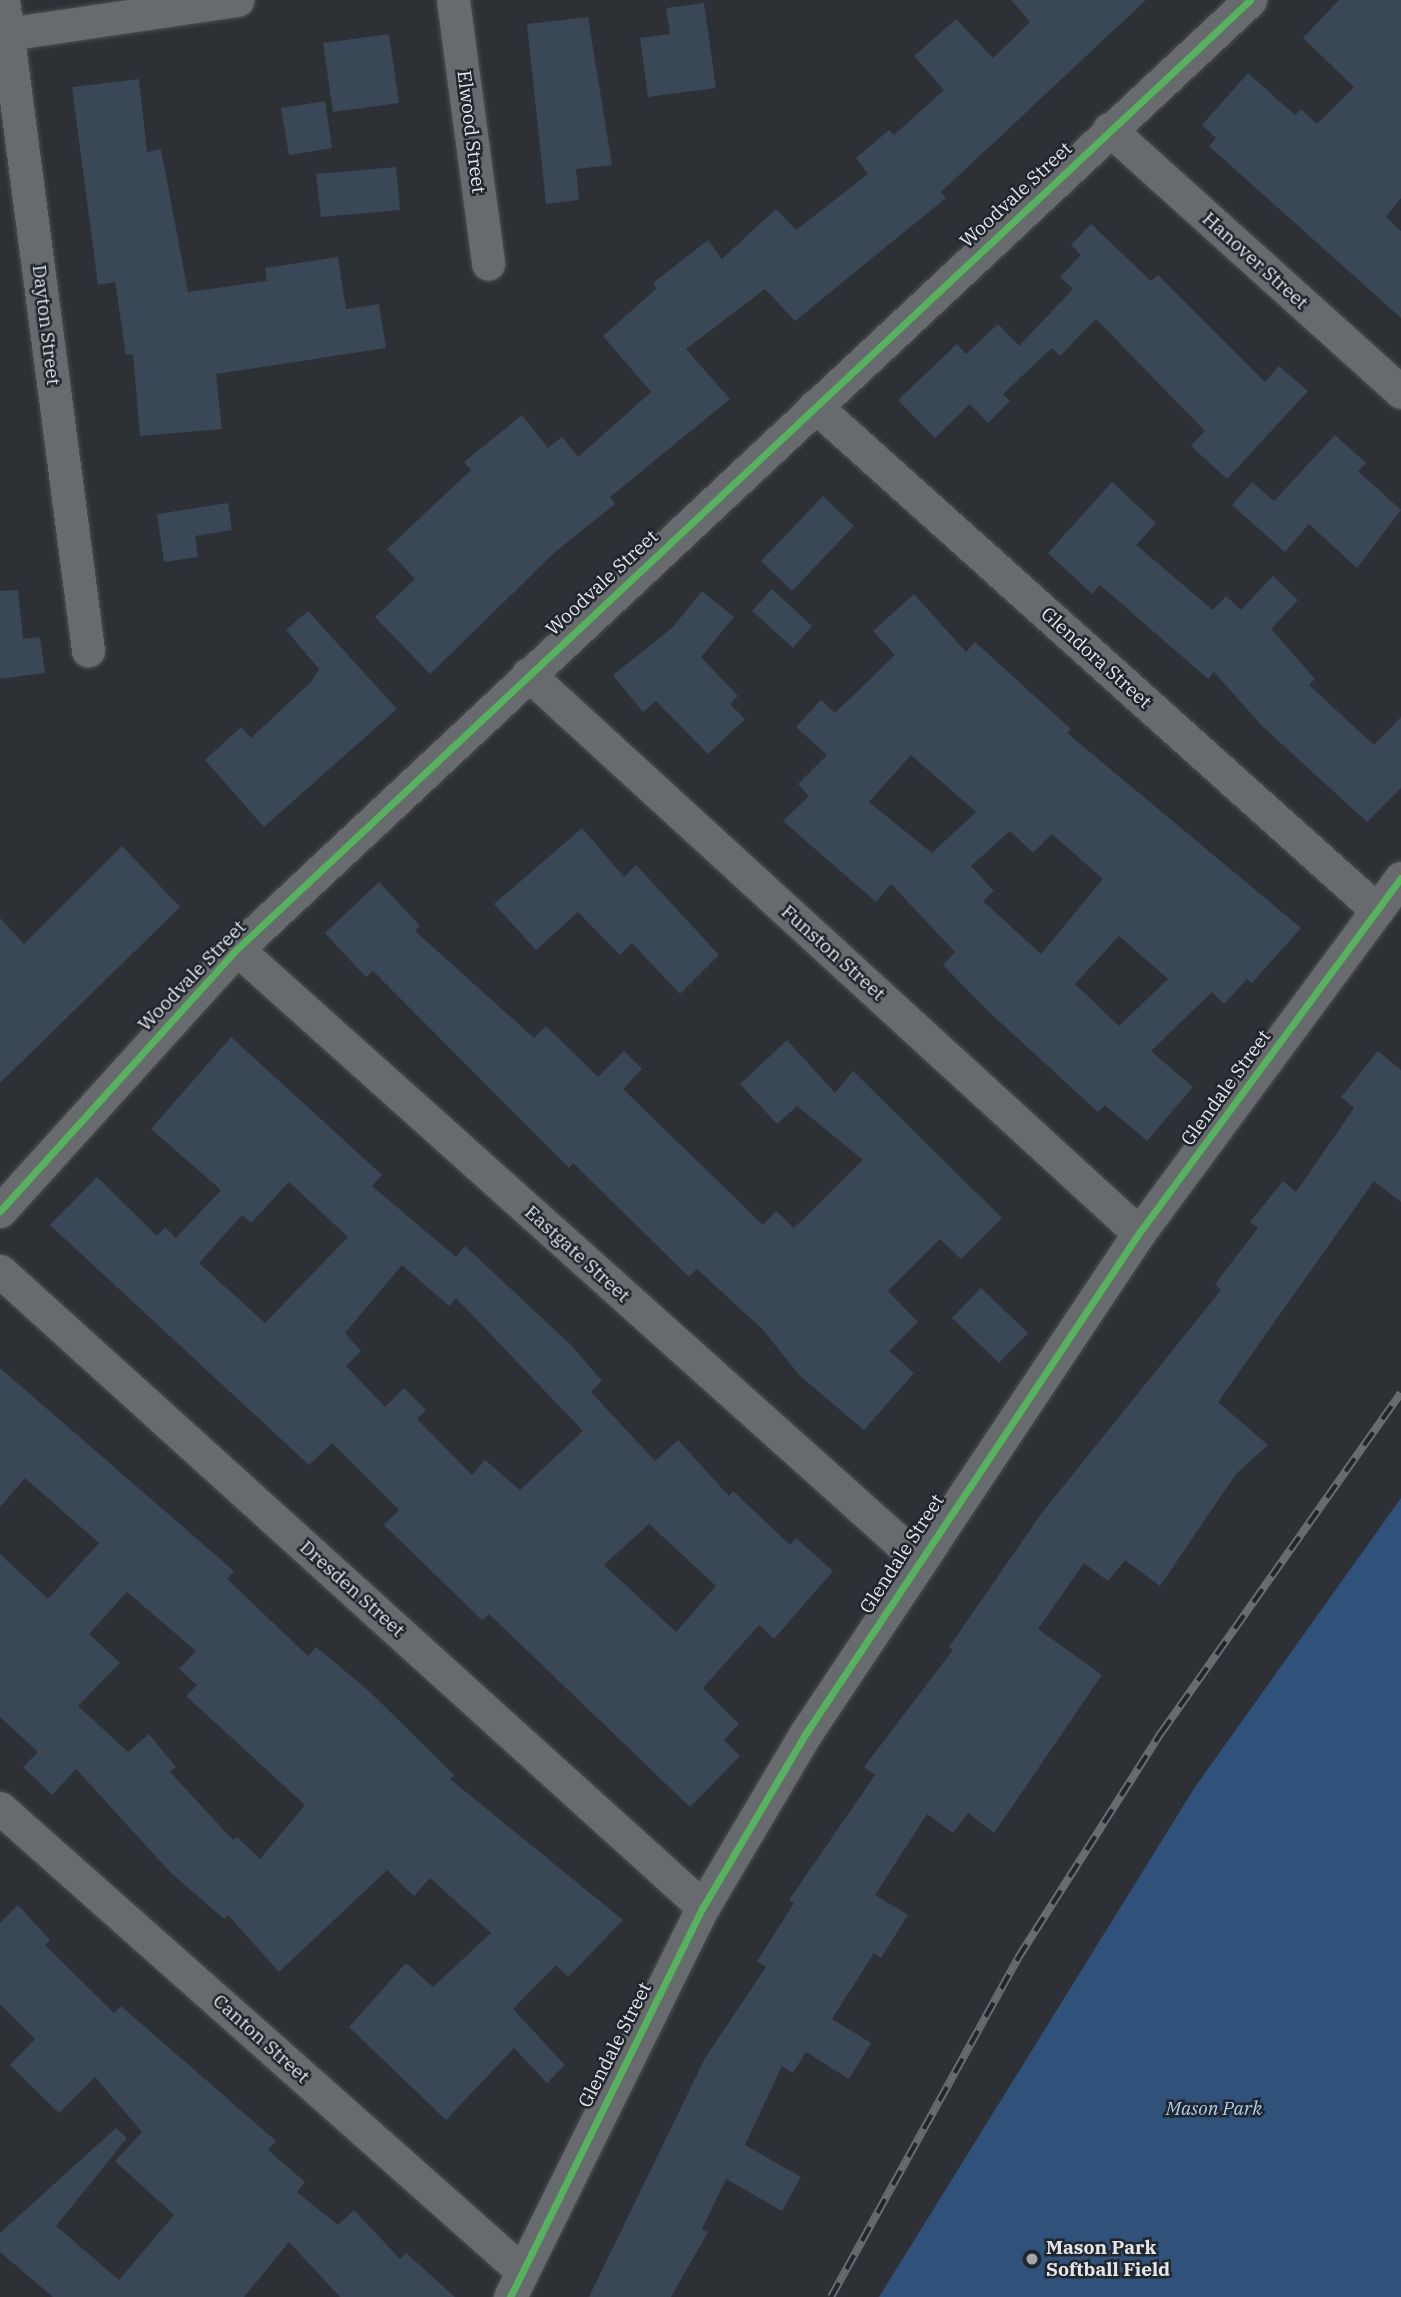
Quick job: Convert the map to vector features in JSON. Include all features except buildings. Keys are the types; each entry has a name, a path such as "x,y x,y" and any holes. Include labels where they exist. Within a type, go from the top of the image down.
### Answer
{"street":[{"name":"Dayton Street","path":"3,0 4,34 88,650"},
{"path":"4,34 237,0"},
{"name":"Elwood Street","path":"453,0 488,264"},
{"name":"Woodvale Street","path":"0,1211 237,949 1109,129 1250,0"},
{"name":"Hanover Street","path":"1109,129 1401,392"},
{"name":"Glendora Street","path":"815,406 1377,910"},
{"name":"Funston Street","path":"528,674 1139,1233"},
{"name":"Glendale Street","path":"516,2284 703,1907 917,1558 1139,1233 1401,878"},
{"name":"Eastgate Street","path":"237,949 917,1558"},
{"name":"Dresden Street","path":"0,1271 703,1907"},
{"name":"Canton Street","path":"0,1808 516,2284"}],"green space":[{"name":"Mason Park","path":"1401,1498 1401,2297 879,2297 1195,1787"}],"railway":[{"path":"831,2297 1018,1958 1161,1733 1401,1393"}],"cycle path":[{"path":"0,1211 237,949 1250,0"},
{"path":"510,2297 703,1907 806,1733 1139,1233 1401,878"}],"place":[{"name":"Mason Park Softball Field","path":"1032,2259"}]}
